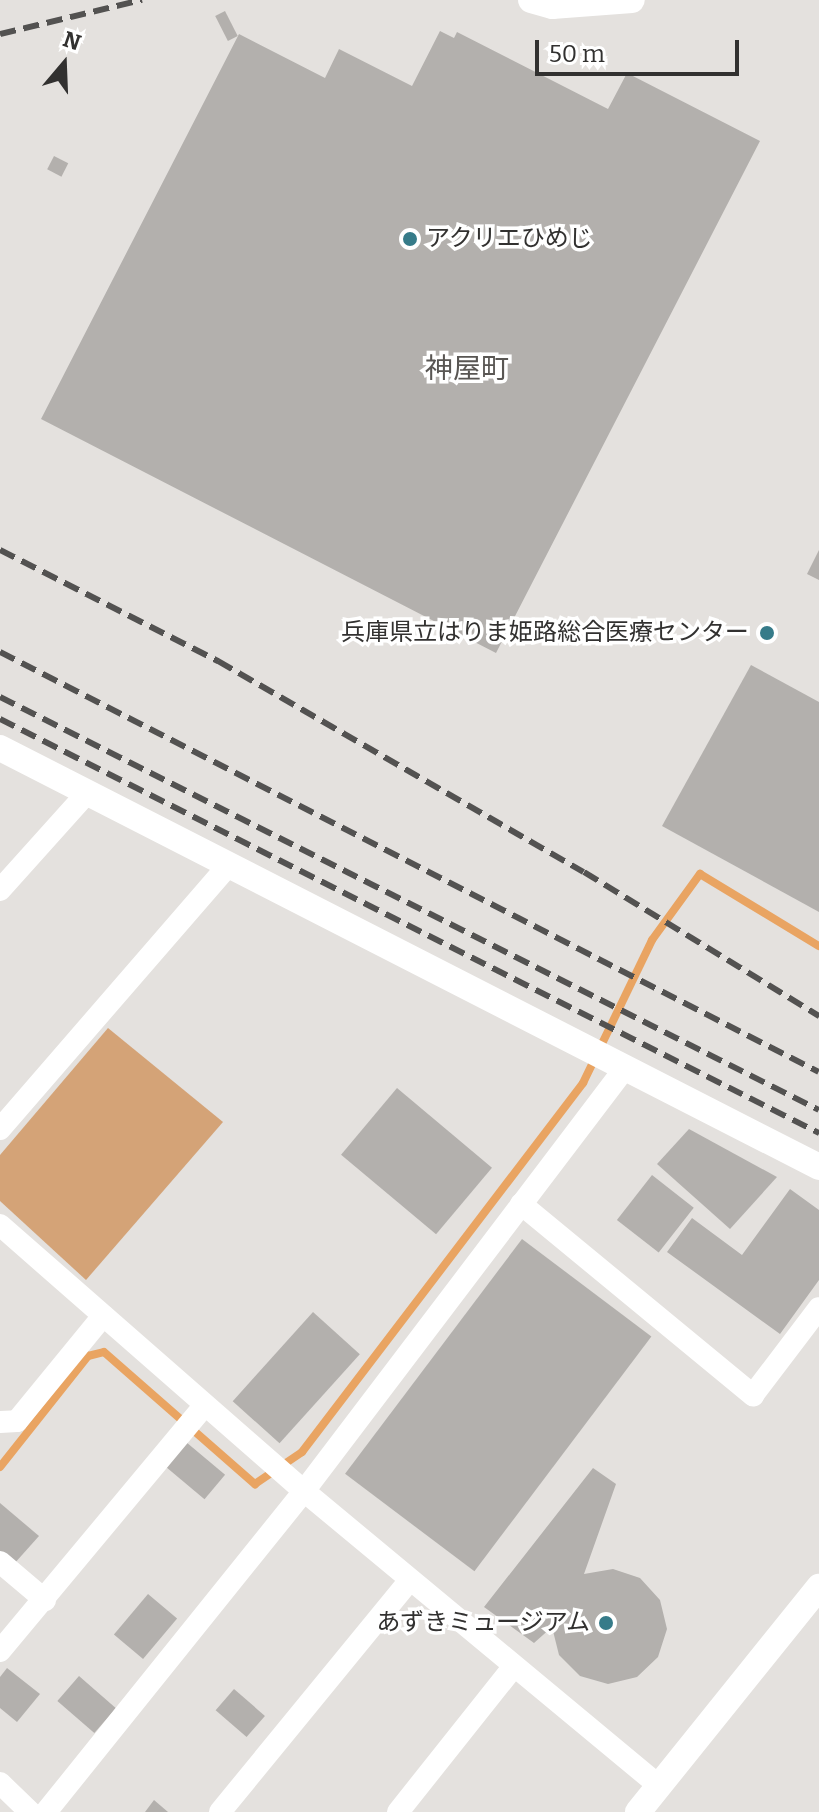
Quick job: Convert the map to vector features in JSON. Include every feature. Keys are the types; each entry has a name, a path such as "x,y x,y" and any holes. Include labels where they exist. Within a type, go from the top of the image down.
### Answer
{"street":[{"path":"531,0 552,6 632,0"},
{"path":"0,748 819,1167"},
{"path":"0,890 88,792"},
{"path":"0,1129 229,865"},
{"path":"46,1812 304,1491 625,1068"},
{"path":"521,1204 753,1395 819,1308"},
{"path":"0,1225 103,1316 194,1419 304,1491 659,1786"},
{"path":"0,1422 17,1421 103,1316"},
{"path":"0,1651 194,1419"},
{"path":"0,1562 45,1600"},
{"path":"220,1812 410,1580"},
{"path":"638,1812 819,1587"},
{"path":"398,1812 514,1666"},
{"path":"0,1783 30,1812"}],"shaded area":[{"path":"108,1028 223,1122 86,1280 0,1201 0,1155"}],"building":[{"path":"225,11 238,36 228,41 215,16"},
{"path":"440,31 454,38 457,32 608,109 627,73 760,141 496,653 41,419 239,34 325,78 339,49 412,86"},
{"path":"54,156 68,163 61,177 47,169"},
{"path":"819,550 819,580 807,574"},
{"path":"751,665 819,702 819,912 662,826"},
{"path":"397,1088 492,1168 436,1234 341,1155"},
{"path":"689,1129 777,1177 730,1229 657,1164"},
{"path":"652,1175 694,1208 659,1253 617,1220"},
{"path":"790,1189 819,1210 819,1280 780,1334 667,1252 692,1218 742,1255"},
{"path":"522,1239 651,1336 474,1571 345,1474"},
{"path":"313,1312 360,1354 280,1443 233,1401"},
{"path":"186,1442 225,1475 204,1499 165,1467"},
{"path":"593,1468 616,1484 584,1574 613,1569 640,1578 660,1600 667,1629 658,1657 637,1677 608,1684 580,1676 559,1655 552,1627 534,1643 484,1607"},
{"path":"0,1503 39,1536 14,1564 0,1552"},
{"path":"148,1594 177,1618 143,1659 114,1635"},
{"path":"7,1668 40,1694 17,1722 0,1708 0,1677"},
{"path":"79,1676 116,1708 94,1733 57,1701"},
{"path":"234,1689 265,1716 247,1737 216,1710"},
{"path":"154,1800 168,1812 145,1812"}],"waterway":[{"path":"0,1467 88,1356 104,1352 255,1484 302,1452 583,1083 652,940 700,874 819,946"}],"railway":[{"path":"0,34 142,0"},
{"path":"0,550 218,661 584,872 819,1016"},
{"path":"0,652 819,1072"},
{"path":"0,697 819,1110"},
{"path":"0,719 819,1133"}],"place":[{"name":"アクリエひめじ","path":"410,239"},
{"name":"兵庫県立はりま姫路総合医療センター","path":"767,633"},
{"name":"あずきミュージアム","path":"606,1623"}],"district":[{"name":"神屋町","path":"467,369"}]}
